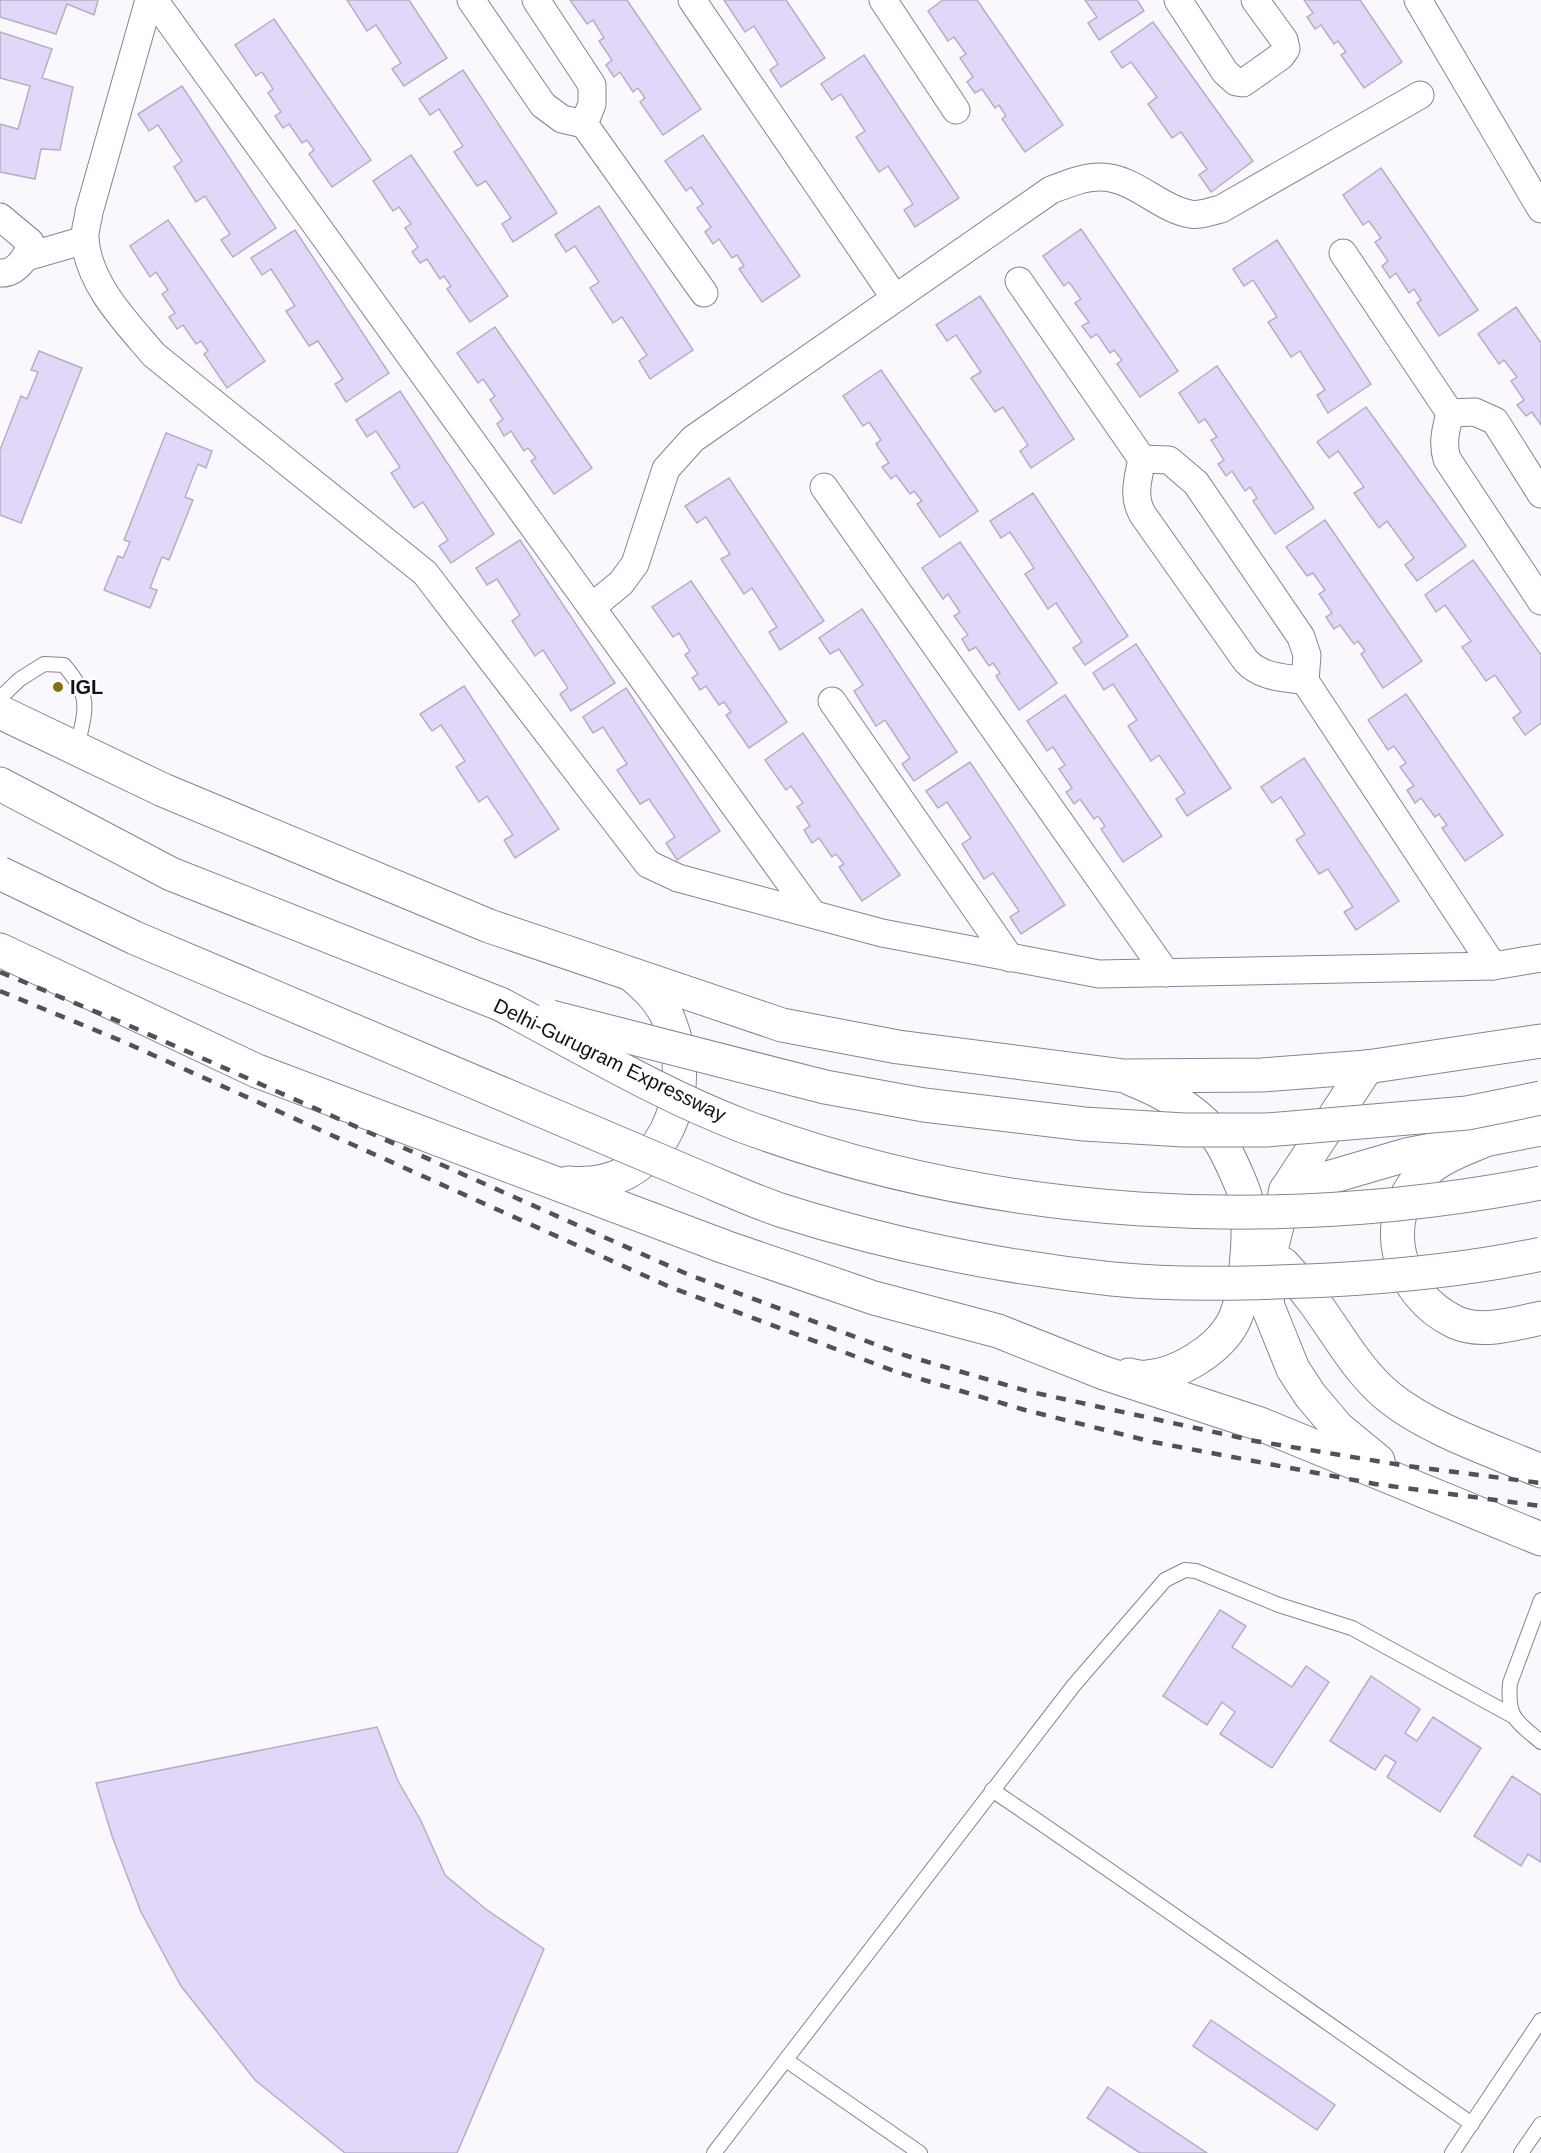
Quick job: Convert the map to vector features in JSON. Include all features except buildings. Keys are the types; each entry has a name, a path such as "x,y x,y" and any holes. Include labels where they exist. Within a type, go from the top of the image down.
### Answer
{"main road":[{"path":"0,712 163,790 489,926 782,1025 898,1047 1124,1076 1262,1075 1367,1067 1541,1041"},
{"name":"Delhi-Gurugram Expressway","path":"0,784 171,874 500,1004 673,1095 743,1126 845,1158 955,1185 1048,1200 1153,1211 1254,1214 1375,1208 1471,1196 1541,1183"},
{"path":"0,873 135,938 696,1176 778,1209 854,1231 1009,1264 1114,1279 1284,1282 1364,1278 1447,1270 1541,1254"},
{"path":"0,950 257,1071 724,1247 874,1298 998,1331 1104,1373 1260,1424 1541,1539"},
{"path":"551,1181 586,1185 631,1172 656,1150 670,1123 680,1089 680,1066 675,1039 666,1016 653,994 630,974"},
{"path":"500,1004 825,1087 924,1105 1072,1123 1184,1130 1267,1130 1467,1113 1541,1098"},
{"path":"1367,1067 1286,1190 1265,1274 1268,1307 1280,1341 1310,1395 1338,1428 1377,1460 1437,1495"},
{"path":"1104,1373 1147,1377 1171,1370 1196,1358 1217,1343 1232,1325 1246,1272 1247,1202 1220,1141 1186,1107 1154,1088 1124,1076"},
{"path":"1286,1190 1406,1155 1541,1129"},
{"path":"1485,1140 1425,1172 1412,1187 1400,1210 1396,1231 1400,1258 1411,1284 1431,1306 1456,1323 1480,1327 1505,1326 1541,1318"},
{"path":"1270,1247 1312,1298 1357,1364 1389,1396 1416,1414 1475,1443 1541,1471"}],"street":[{"path":"149,0 89,212 85,240 95,275 126,322 154,356 425,573 648,864 678,878 882,933 1099,974 1493,966 1541,958"},
{"path":"154,0 593,606 811,912"},
{"path":"471,0 543,105 562,119 584,124 704,293"},
{"path":"536,0 592,85 592,104 584,124"},
{"path":"692,0 895,298"},
{"path":"883,0 956,110"},
{"path":"1178,0 1225,72 1236,82 1243,83 1281,56 1286,49 1284,40 1256,0"},
{"path":"1418,0 1541,209"},
{"path":"593,606 621,583 635,564 666,469 693,439 1051,190 1082,179 1102,177 1124,182 1189,214 1201,214 1221,209 1420,95"},
{"path":"0,217 26,236 30,242 26,256 12,271 0,273"},
{"path":"26,256 85,240"},
{"path":"1343,253 1450,413 1444,450 1447,459 1541,601"},
{"path":"1019,281 1142,459 1136,491 1137,506 1246,661 1270,676 1305,681"},
{"path":"1450,413 1475,412 1495,421 1541,494"},
{"path":"1142,459 1169,460 1196,483 1301,637 1307,655 1305,681 1493,966"},
{"path":"824,487 1166,973"},
{"path":"832,701 1010,958"}],"lane":[{"path":"0,698 20,679 44,664 64,665 77,681 86,699 77,749"},
{"path":"714,2153 1074,1685 1156,1588 1173,1575 1185,1570 1215,1577 1279,1605 1352,1628 1511,1715 1541,1742"},
{"path":"1511,1715 1510,1683 1541,1600"},
{"path":"992,1790 1153,1899 1220,1949 1472,2124"},
{"path":"1452,2153 1541,2020"},
{"path":"786,2060 920,2153"},
{"path":"1521,2153 1541,2124"}],"railway":[{"path":"0,972 130,1026 687,1274 904,1355 1027,1391 1255,1441 1407,1466 1541,1483"},
{"path":"0,991 124,1042 670,1287 897,1372 1025,1410 1153,1442 1375,1484 1541,1506"}],"place":[{"name":"IGL","path":"58,687"}]}
